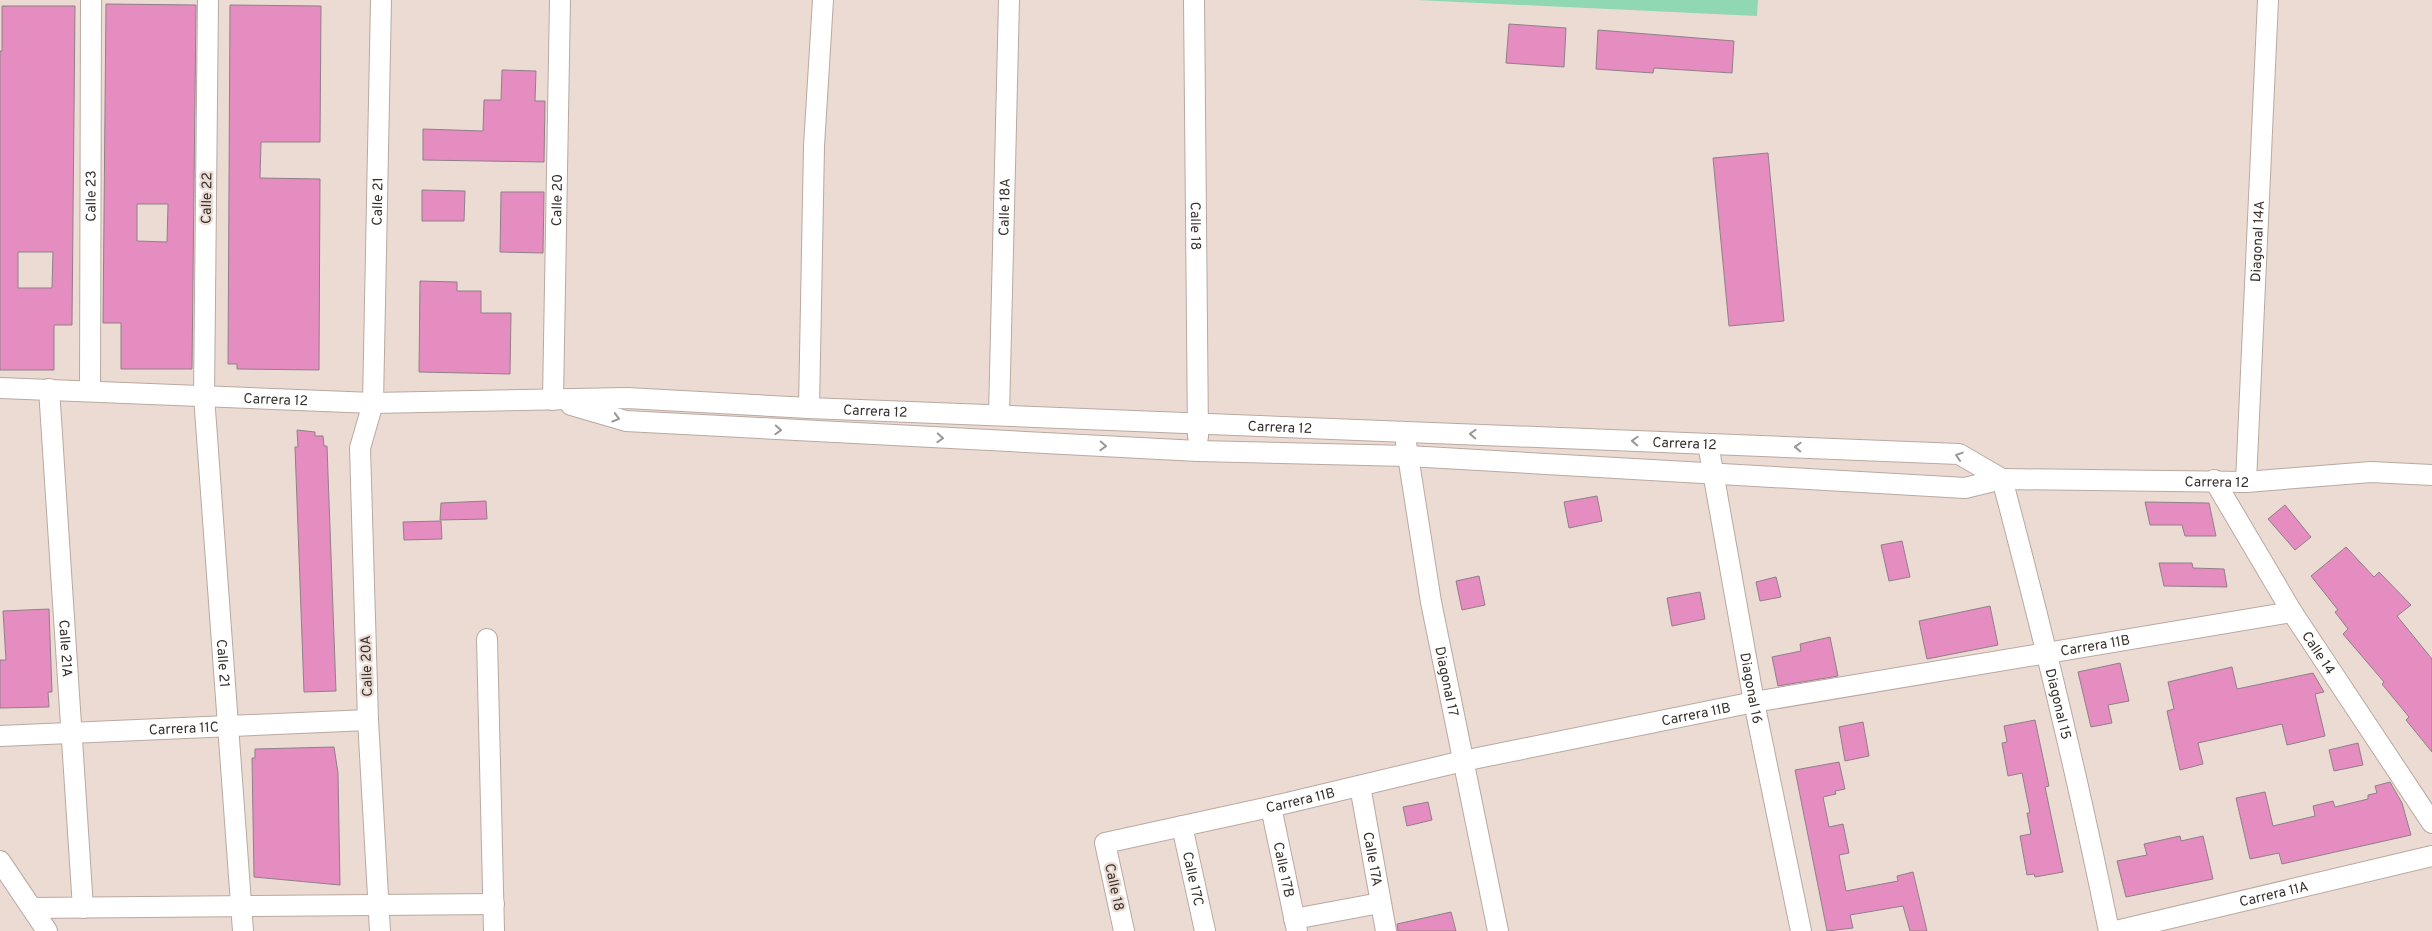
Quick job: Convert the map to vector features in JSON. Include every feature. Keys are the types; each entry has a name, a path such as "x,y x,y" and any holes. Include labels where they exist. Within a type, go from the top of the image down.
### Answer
{"street":[{"name":"Calle 23","path":"90,391 91,0"},
{"name":"Calle 22","path":"204,396 208,0"},
{"name":"Calle 21","path":"373,403 381,0"},
{"name":"Calle 20","path":"553,400 560,0"},
{"path":"809,408 814,146 823,0"},
{"name":"Calle 18A","path":"999,415 1009,0"},
{"name":"Calle 18","path":"1194,0 1198,451"},
{"name":"Diagonal 14A","path":"2246,482 2268,0"},
{"name":"Carrera 12","path":"0,388 373,403 628,398 809,408 1959,454 2002,479"},
{"name":"Calle 21A","path":"49,390 83,908"},
{"name":"Calle 21","path":"204,396 242,931"},
{"name":"Carrera 12","path":"553,400 626,421 1198,451 1408,456 1965,488 2002,479 2214,480 2246,482 2371,472 2428,479"},
{"name":"Calle 20A","path":"373,403 360,448 368,720 380,931"},
{"name":"Diagonal 17","path":"1404,431 1431,602 1498,931"},
{"name":"Diagonal 16","path":"1708,444 1754,702 1801,931"},
{"name":"Diagonal 15","path":"2002,479 2048,652 2081,792 2109,931"},
{"name":"Calle 14","path":"2214,480 2292,612 2432,823"},
{"name":"Carrera 11B","path":"1105,843 1270,807 1463,761 1754,702 2292,612"},
{"path":"487,639 494,931"},
{"name":"Carrera 11C","path":"0,736 368,720"},
{"name":"Calle 17A","path":"1360,786 1386,931"},
{"name":"Calle 17B","path":"1270,807 1296,925"},
{"name":"Calle 17C","path":"1182,826 1205,931"},
{"name":"Calle 18","path":"1105,843 1124,931"},
{"name":"Carrera 11A","path":"2116,931 2432,856"},
{"path":"0,861 47,931"},
{"path":"1296,925 1380,903"},
{"path":"32,908 494,904"}],"green space":[{"path":"1417,0 1758,0 1757,16"}],"building":[{"path":"106,4 196,5 192,369 121,369 121,323 103,323","holes":["137,204 168,204 167,242 137,241"]},
{"path":"230,5 321,6 320,142 261,142 260,178 320,179 319,370 237,369 237,364 228,364"},
{"path":"2,6 75,6 72,325 54,325 54,370 0,370 0,51 2,51","holes":["18,252 53,252 52,288 18,288"]},
{"path":"1509,24 1566,28 1564,67 1506,63"},
{"path":"1598,30 1734,41 1732,73 1654,68 1653,73 1596,69"},
{"path":"502,70 536,71 535,101 545,101 544,162 423,160 423,129 483,131 484,100 501,100"},
{"path":"1768,153 1784,321 1729,326 1713,158"},
{"path":"422,190 465,191 464,221 422,221"},
{"path":"501,192 544,192 543,253 500,252"},
{"path":"420,281 457,282 457,291 481,291 481,313 511,313 510,374 419,372"},
{"path":"297,430 315,432 315,436 323,436 324,446 327,446 336,691 304,692 295,447 298,447"},
{"path":"1597,496 1602,521 1569,528 1564,502"},
{"path":"486,501 487,519 440,520 441,503"},
{"path":"2145,502 2209,503 2216,536 2185,536 2182,525 2150,525"},
{"path":"2285,505 2311,537 2295,550 2268,519"},
{"path":"441,521 442,539 404,540 403,522"},
{"path":"1902,541 1910,577 1889,581 1881,545"},
{"path":"2346,547 2374,577 2379,572 2411,605 2397,616 2432,659 2432,752 2406,720 2409,717 2382,684 2384,682 2343,634 2348,629 2335,612 2338,610 2311,576"},
{"path":"2159,563 2192,563 2193,568 2224,569 2227,587 2164,586"},
{"path":"1479,576 1485,605 1462,610 1456,581"},
{"path":"1776,577 1781,597 1760,601 1756,582"},
{"path":"1700,592 1705,619 1672,626 1667,598"},
{"path":"1990,606 1998,645 1927,659 1919,621"},
{"path":"49,609 52,692 48,692 49,707 0,708 0,660 6,660 3,611"},
{"path":"1830,637 1838,676 1778,686 1772,657 1801,651 1800,644"},
{"path":"2120,663 2129,701 2108,705 2112,723 2091,727 2078,672"},
{"path":"2232,667 2237,689 2313,673 2324,692 2315,694 2325,736 2287,745 2282,724 2198,743 2203,764 2180,770 2167,711 2174,709 2168,682"},
{"path":"2035,720 2049,786 2045,787 2063,872 2035,877 2034,874 2027,875 2020,836 2031,834 2027,813 2030,813 2022,773 2008,776 2002,743 2007,742 2004,726"},
{"path":"1863,722 1869,756 1845,761 1839,727"},
{"path":"2358,743 2363,765 2334,771 2329,750"},
{"path":"334,747 338,773 340,885 254,877 252,758 255,758 255,749"},
{"path":"1839,762 1845,789 1835,791 1836,794 1823,797 1829,827 1843,824 1849,853 1839,855 1846,891 1898,881 1897,876 1913,872 1927,931 1910,931 1903,906 1850,915 1853,928 1827,931 1795,770"},
{"path":"2390,782 2402,803 2411,835 2282,864 2279,853 2250,859 2236,798 2265,792 2273,826 2315,816 2313,806 2333,801 2335,807 2368,799 2368,795 2377,793 2375,786"},
{"path":"1428,802 1432,820 1407,826 1403,807"},
{"path":"2180,836 2181,841 2203,836 2213,879 2126,897 2117,861 2147,855 2144,844"},
{"path":"1451,912 1456,931 1398,931 1397,924"}]}
